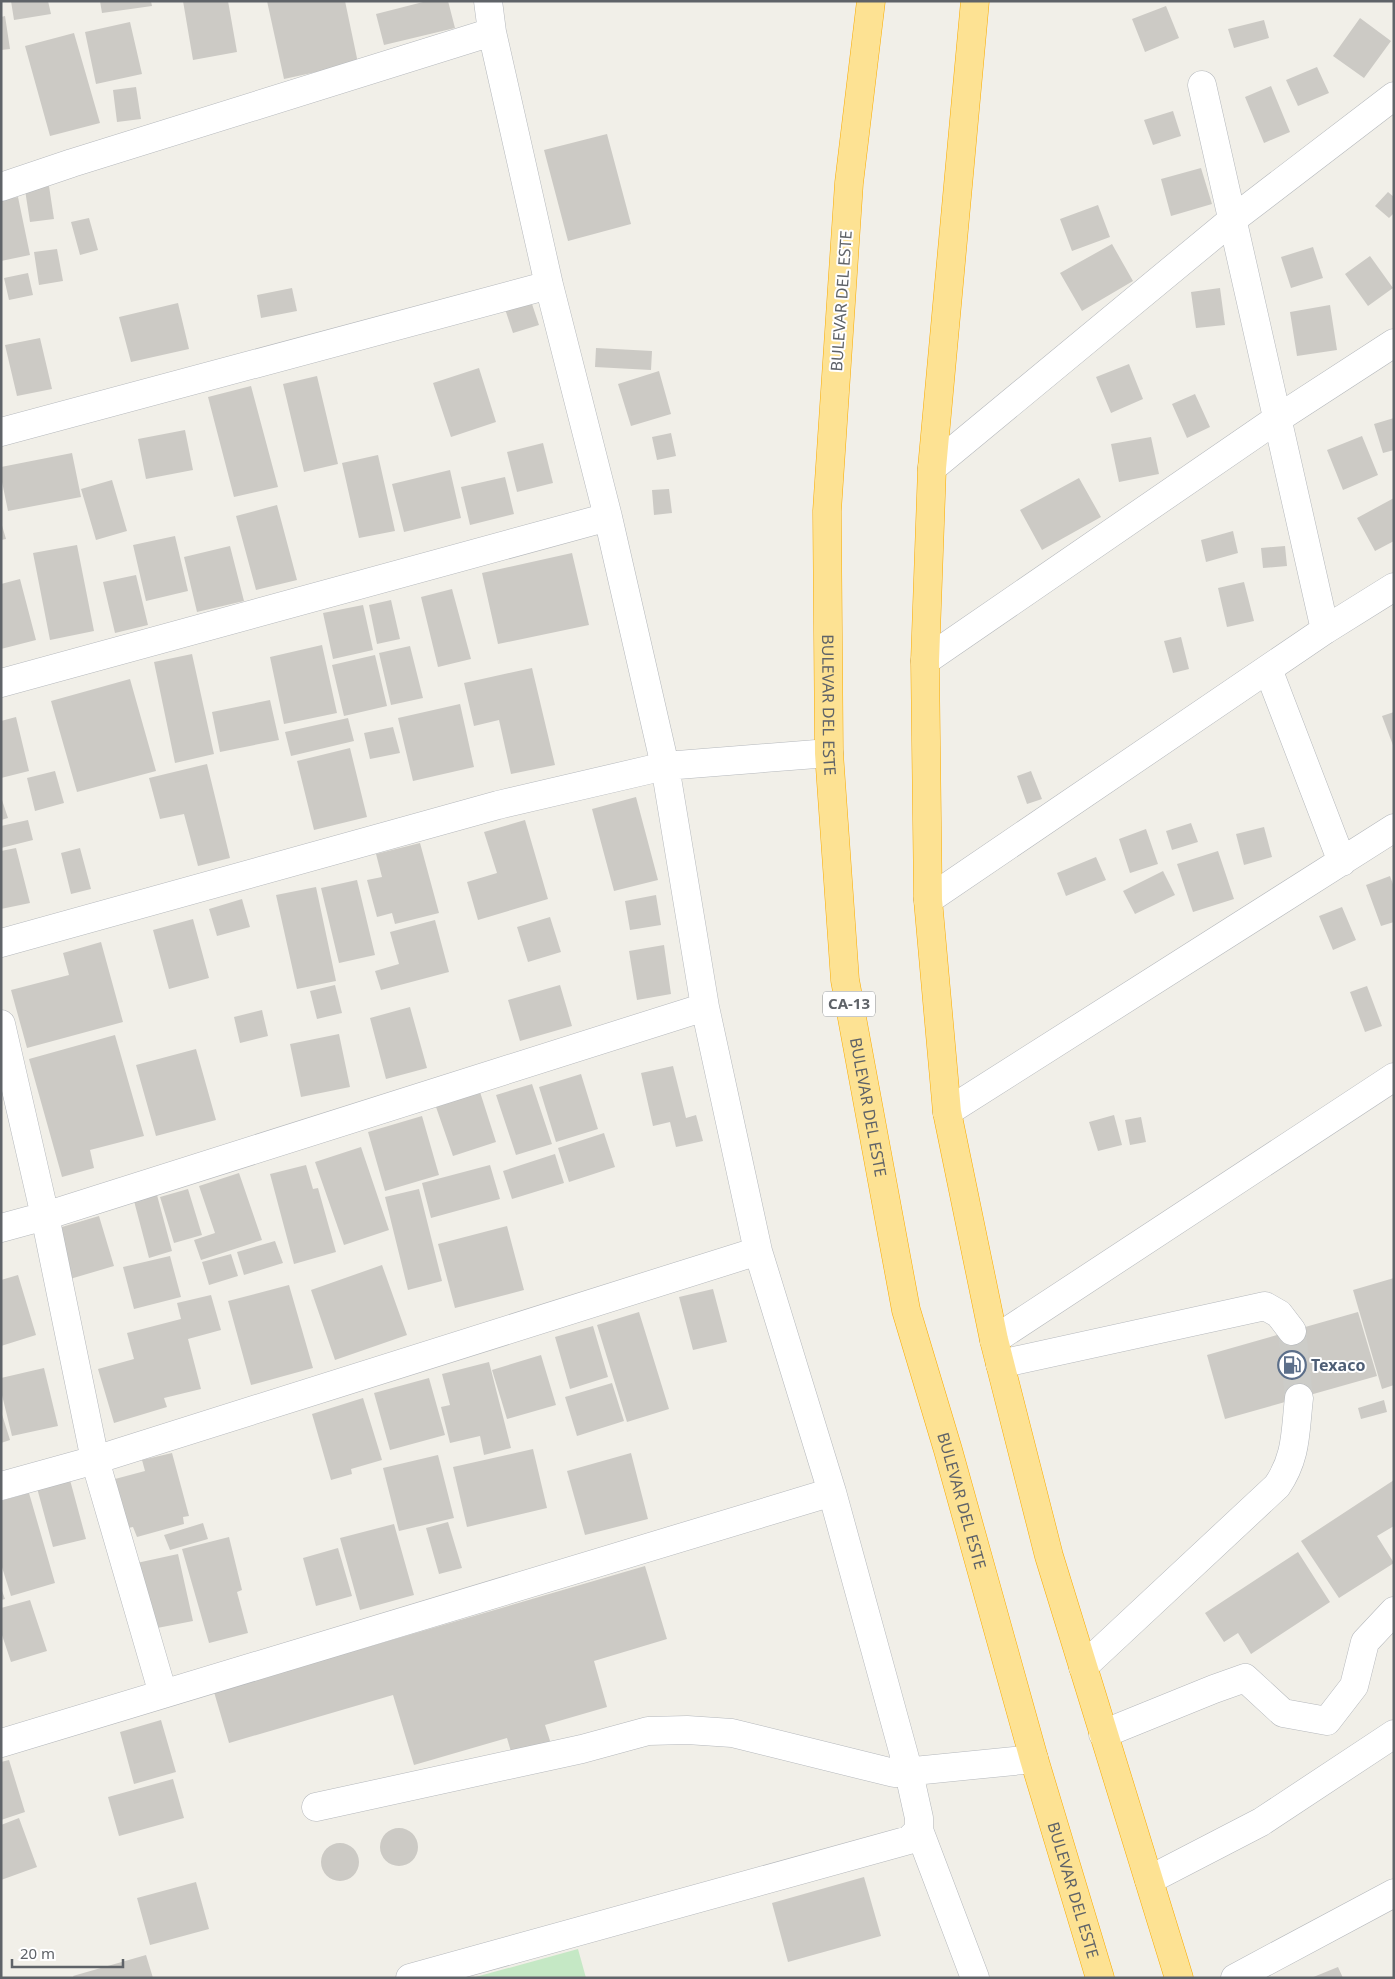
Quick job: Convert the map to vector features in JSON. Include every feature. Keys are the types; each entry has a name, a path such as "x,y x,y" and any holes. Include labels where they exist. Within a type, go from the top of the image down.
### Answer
{"highway":[{"name":"BULEVAR DEL ESTE","path":"871,1 848,183 827,511 829,753 845,980 904,1301 1034,1760 1100,1978"},
{"path":"975,1 932,468 925,661 928,900 947,1112 997,1352 1048,1556 1179,1978"}],"street":[{"path":"488,1 492,32 549,285 608,517 665,766 705,1007 758,1251 832,1492 909,1773 919,1818 919,1830 975,1978"},
{"path":"1,187 72,162 492,32"},
{"path":"1202,86 1325,630"},
{"path":"932,468 1232,220 1394,96"},
{"path":"1,432 549,285"},
{"path":"925,661 1278,419 1394,342"},
{"path":"1,683 608,517"},
{"path":"928,900 1325,630 1394,586"},
{"path":"1268,669 1342,862"},
{"path":"1,942 498,805 665,766 829,753"},
{"path":"947,1112 1394,828"},
{"path":"1,1228 45,1216 705,1007"},
{"path":"1,1024 45,1216 95,1460 163,1694"},
{"path":"997,1352 1394,1077"},
{"path":"1,1486 95,1460 758,1251"},
{"path":"997,1352 1265,1306 1279,1314 1292,1331"},
{"path":"1083,1667 1277,1486 1287,1471 1294,1451 1298,1398"},
{"path":"1,1743 832,1492"},
{"path":"1103,1734 1245,1678 1283,1714 1327,1721 1354,1686 1365,1642 1394,1611"},
{"path":"316,1807 582,1749 648,1732 687,1730 732,1733 894,1773 1034,1760"},
{"path":"1149,1880 1257,1825 1394,1734"},
{"path":"410,1978 909,1840 919,1830"},
{"path":"1235,1978 1394,1892"}],"green space":[{"path":"578,1949 586,1978 472,1978"}],"building":[{"path":"11,1 48,1 51,14 14,20"},
{"path":"100,1 151,1 152,6 102,13"},
{"path":"183,1 228,1 237,52 193,60"},
{"path":"267,1 345,1 358,63 284,79"},
{"path":"427,1 448,1 455,28 384,45 376,14"},
{"path":"1166,6 1179,38 1145,52 1132,19"},
{"path":"5,16 10,49 1,50 1,17"},
{"path":"1360,18 1391,41 1364,78 1333,56"},
{"path":"1264,20 1269,38 1234,48 1228,29"},
{"path":"130,22 142,74 96,84 85,32"},
{"path":"74,33 100,123 50,136 25,46"},
{"path":"1317,67 1329,93 1298,106 1286,80"},
{"path":"1271,86 1290,132 1264,143 1245,97"},
{"path":"136,87 141,119 117,122 113,90"},
{"path":"1173,111 1181,136 1153,145 1144,120"},
{"path":"607,134 631,224 568,241 544,150"},
{"path":"1201,168 1212,204 1171,216 1161,179"},
{"path":"49,186 54,219 30,222 25,190"},
{"path":"1388,192 1394,197 1394,213 1389,218 1375,206"},
{"path":"18,197 30,255 1,261 1,200"},
{"path":"1098,205 1110,237 1072,251 1060,219"},
{"path":"89,218 98,250 80,255 71,222"},
{"path":"1112,244 1133,281 1082,311 1060,273"},
{"path":"1313,247 1323,278 1291,288 1281,257"},
{"path":"57,249 63,281 39,285 34,252"},
{"path":"1370,256 1393,288 1368,306 1345,274"},
{"path":"28,273 33,295 9,300 4,278"},
{"path":"292,288 297,311 261,318 257,295"},
{"path":"1220,288 1225,325 1196,328 1191,292"},
{"path":"530,298 539,325 513,333 504,306"},
{"path":"178,303 189,349 131,362 119,317"},
{"path":"1330,305 1337,350 1297,356 1290,312"},
{"path":"40,338 52,389 17,396 5,345"},
{"path":"596,348 652,351 651,370 595,367"},
{"path":"1129,364 1143,399 1111,413 1096,377"},
{"path":"479,368 496,422 451,437 433,383"},
{"path":"659,371 671,414 631,426 618,384"},
{"path":"317,376 338,464 304,472 283,384"},
{"path":"251,386 278,487 234,497 208,397"},
{"path":"1195,394 1210,427 1187,438 1172,404"},
{"path":"1394,418 1394,450 1383,453 1374,424"},
{"path":"185,430 193,470 146,479 138,439"},
{"path":"671,433 676,456 657,460 652,437"},
{"path":"1362,436 1378,475 1343,490 1327,450"},
{"path":"1151,437 1159,474 1119,482 1111,444"},
{"path":"543,443 553,483 517,492 507,452"},
{"path":"72,453 81,497 8,511 1,477 1,467"},
{"path":"378,455 395,531 359,538 342,463"},
{"path":"450,470 461,518 404,532 392,484"},
{"path":"505,477 514,514 470,525 461,487"},
{"path":"1079,478 1101,517 1042,550 1020,510"},
{"path":"112,480 127,531 96,540 81,489"},
{"path":"669,489 672,513 654,515 652,490"},
{"path":"1394,498 1394,541 1375,551 1357,518"},
{"path":"277,505 297,580 256,590 236,516"},
{"path":"1,522 6,539 1,540"},
{"path":"1233,531 1238,553 1206,562 1201,540"},
{"path":"175,536 188,591 146,601 133,545"},
{"path":"77,545 94,631 50,640 33,553"},
{"path":"230,546 244,601 197,612 184,557"},
{"path":"1285,546 1287,566 1263,568 1261,548"},
{"path":"572,553 589,625 498,644 482,573"},
{"path":"136,575 148,625 115,633 103,582"},
{"path":"20,579 36,640 1,649 1,584"},
{"path":"1244,582 1254,621 1227,627 1218,588"},
{"path":"452,589 471,659 438,667 421,597"},
{"path":"391,600 400,639 377,644 369,605"},
{"path":"363,605 373,650 333,659 323,613"},
{"path":"1181,637 1189,669 1173,673 1164,641"},
{"path":"322,645 337,713 284,724 270,657"},
{"path":"410,646 423,698 391,705 379,653"},
{"path":"192,654 214,754 175,763 154,662"},
{"path":"375,655 387,706 344,716 332,665"},
{"path":"532,668 555,765 511,774 499,720 474,726 464,683"},
{"path":"130,679 156,771 77,792 51,701"},
{"path":"270,700 279,740 220,752 212,712"},
{"path":"460,704 474,767 413,781 398,718"},
{"path":"1394,712 1394,748 1382,716"},
{"path":"16,717 29,771 1,778 1,721"},
{"path":"348,718 354,741 291,756 285,732"},
{"path":"393,727 400,753 370,759 364,733"},
{"path":"350,748 367,817 314,830 297,761"},
{"path":"207,764 230,858 198,866 184,814 160,819 149,778"},
{"path":"55,771 64,803 35,811 27,778"},
{"path":"1031,771 1042,799 1027,804 1017,776"},
{"path":"1,797 8,818 1,820"},
{"path":"636,797 658,880 614,891 592,809"},
{"path":"28,820 33,840 1,848 1,826"},
{"path":"525,820 548,899 478,920 467,882 497,873 484,832"},
{"path":"1191,823 1198,842 1172,850 1166,831"},
{"path":"1264,827 1272,857 1244,865 1236,834"},
{"path":"1146,829 1158,864 1130,873 1119,839"},
{"path":"420,843 439,913 395,924 392,913 377,917 367,880 382,877 376,854"},
{"path":"16,848 30,903 1,909 1,851"},
{"path":"80,848 91,889 71,894 61,853"},
{"path":"1218,851 1234,899 1193,912 1177,864"},
{"path":"1096,857 1106,880 1066,896 1057,873"},
{"path":"1163,871 1175,895 1135,914 1123,891"},
{"path":"1390,876 1394,887 1394,922 1381,926 1366,885"},
{"path":"357,880 375,955 339,963 321,888"},
{"path":"316,887 336,981 297,989 276,895"},
{"path":"656,895 661,925 630,930 625,901"},
{"path":"242,899 250,927 217,936 209,909"},
{"path":"1342,907 1356,940 1333,950 1319,916"},
{"path":"550,917 561,952 528,962 517,927"},
{"path":"193,919 209,978 169,989 153,930"},
{"path":"435,920 449,972 381,990 375,971 399,964 390,932"},
{"path":"101,942 123,1022 27,1048 11,990 69,975 63,953"},
{"path":"664,945 671,994 637,1000 629,951"},
{"path":"335,985 342,1013 317,1019 310,991"},
{"path":"560,985 572,1026 520,1041 508,1000"},
{"path":"1367,986 1382,1026 1365,1032 1350,992"},
{"path":"410,1007 427,1068 386,1079 370,1018"},
{"path":"262,1010 268,1036 240,1043 234,1017"},
{"path":"339,1034 350,1087 301,1097 290,1044"},
{"path":"115,1035 144,1136 90,1150 94,1168 62,1177 29,1059"},
{"path":"196,1049 216,1120 156,1136 136,1065"},
{"path":"673,1066 686,1118 696,1115 703,1141 676,1147 670,1122 653,1126 641,1073"},
{"path":"581,1074 598,1129 556,1142 539,1087"},
{"path":"532,1084 552,1144 516,1155 496,1095"},
{"path":"480,1092 496,1142 453,1156 436,1107"},
{"path":"1114,1115 1122,1145 1098,1151 1089,1122"},
{"path":"422,1116 439,1175 385,1191 368,1132"},
{"path":"1141,1117 1146,1142 1130,1145 1125,1120"},
{"path":"604,1133 615,1167 569,1182 558,1148"},
{"path":"361,1147 389,1230 344,1245 315,1162"},
{"path":"555,1154 564,1183 512,1199 503,1171"},
{"path":"306,1165 313,1189 318,1188 336,1252 294,1264 270,1174"},
{"path":"490,1165 500,1199 431,1218 422,1183"},
{"path":"239,1173 262,1240 201,1260 194,1240 215,1233 199,1186"},
{"path":"188,1189 202,1235 174,1243 160,1197"},
{"path":"419,1189 442,1281 408,1290 385,1197"},
{"path":"157,1195 172,1251 149,1258 134,1201"},
{"path":"99,1216 114,1266 70,1279 55,1229"},
{"path":"507,1226 524,1290 455,1308 438,1244"},
{"path":"275,1241 283,1263 244,1275 237,1252"},
{"path":"231,1254 238,1276 209,1285 202,1262"},
{"path":"170,1256 181,1297 134,1309 123,1267"},
{"path":"382,1265 407,1335 335,1360 311,1290"},
{"path":"18,1275 36,1335 1,1346 1,1280"},
{"path":"1394,1278 1394,1385 1382,1389 1353,1290"},
{"path":"289,1285 313,1368 251,1385 228,1301"},
{"path":"713,1289 727,1342 693,1350 679,1297"},
{"path":"211,1295 221,1330 188,1339 201,1389 164,1398 167,1407 114,1423 98,1369 134,1359 127,1333 181,1319 177,1303"},
{"path":"639,1312 669,1409 627,1422 597,1325"},
{"name":"Texaco","path":"1358,1312 1377,1376 1225,1419 1207,1355"},
{"path":"593,1326 608,1377 570,1389 555,1337"},
{"path":"541,1355 556,1405 507,1419 492,1370"},
{"path":"489,1362 511,1448 484,1455 480,1436 450,1443 441,1407 450,1405 442,1374"},
{"path":"44,1368 58,1426 12,1436 1,1391 1,1378"},
{"path":"429,1378 445,1435 390,1450 374,1393"},
{"path":"612,1383 624,1421 577,1436 565,1397"},
{"path":"363,1398 382,1460 351,1469 352,1474 331,1480 312,1414"},
{"path":"1384,1400 1387,1412 1361,1419 1358,1408"},
{"path":"1,1411 10,1440 1,1443"},
{"path":"533,1449 547,1508 467,1527 453,1467"},
{"path":"172,1453 189,1516 183,1517 184,1524 137,1537 133,1527 128,1528 115,1479 145,1471 142,1460"},
{"path":"631,1453 648,1519 585,1535 567,1471"},
{"path":"438,1455 454,1518 399,1531 383,1468"},
{"path":"70,1480 86,1539 53,1547 37,1488"},
{"path":"1394,1480 1394,1526 1377,1536 1394,1563 1339,1598 1301,1541"},
{"path":"29,1493 55,1583 11,1596 1,1564 1,1501"},
{"path":"448,1522 462,1568 439,1574 426,1528"},
{"path":"203,1523 208,1539 170,1550 164,1535"},
{"path":"394,1524 414,1595 360,1610 340,1538"},
{"path":"229,1537 242,1590 237,1592 248,1633 209,1643 182,1549"},
{"path":"338,1548 352,1596 316,1606 303,1558"},
{"path":"1298,1552 1330,1602 1251,1654 1238,1633 1224,1642 1205,1613"},
{"path":"178,1554 193,1621 147,1630 132,1564"},
{"path":"645,1566 667,1639 594,1661 607,1707 545,1725 551,1744 512,1755 507,1738 414,1765 393,1695 229,1743 214,1692"},
{"path":"1,1588 5,1599 1,1600"},
{"path":"30,1600 47,1651 11,1662 1,1632 1,1608"},
{"path":"161,1720 176,1772 134,1784 120,1732"},
{"path":"9,1760 25,1812 1,1820 1,1762"},
{"path":"173,1779 184,1818 119,1836 108,1797"},
{"path":"19,1818 37,1867 1,1880 1,1825"},
{"path":"399,1828 413,1833 418,1847 413,1861 399,1866 385,1861 380,1847 385,1833"},
{"path":"340,1843 354,1848 359,1862 354,1876 340,1881 326,1876 321,1862 326,1848"},
{"path":"864,1877 881,1936 788,1962 772,1903"},
{"path":"196,1882 209,1929 150,1945 137,1898"},
{"path":"146,1955 153,1978 74,1978 73,1976"},
{"path":"1338,1967 1343,1978 1311,1978"}],"tunnel":[{"path":"1292,1331 1299,1398"}],"place":[{"name":"Texaco","path":"1292,1365"}]}
